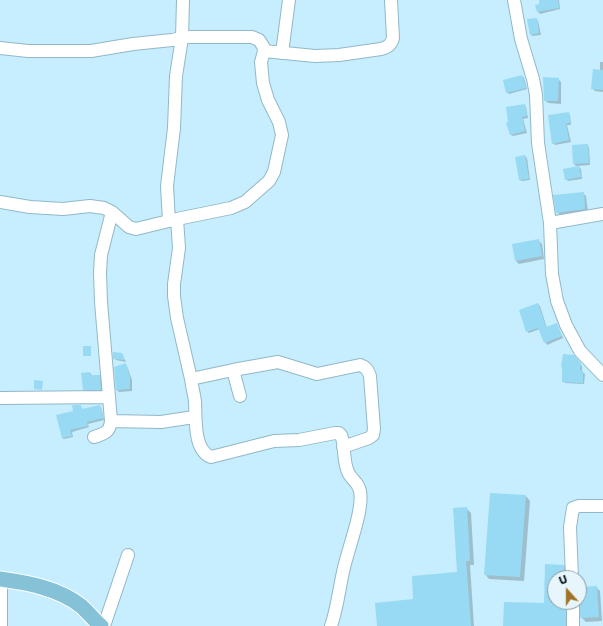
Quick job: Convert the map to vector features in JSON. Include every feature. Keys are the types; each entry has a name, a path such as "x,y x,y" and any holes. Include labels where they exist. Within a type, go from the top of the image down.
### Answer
{"main road":[{"path":"1,579 33,584 53,590 81,606 102,626"}],"street":[{"path":"183,0 182,38 176,76 174,128 168,177 173,220 179,236 174,296 177,318 191,379 194,399 194,417 198,438 206,454 211,457 274,441 299,440 335,433 339,433 341,435 344,458 349,474 357,482 360,492 361,507 343,571 332,626"},
{"path":"282,53 288,0"},
{"path":"264,51 315,56 339,55 388,47 393,38 391,0"},
{"path":"514,0 521,38 536,95 538,143 550,223 552,274 557,301 566,325 580,351 603,374"},
{"path":"0,48 28,51 91,51 133,44 201,36 252,38 259,40 264,51 261,62 263,83 268,100 279,122 282,135 272,176 266,184 246,202 231,208 173,220 144,228 132,229 112,212 104,208 90,206 63,209 30,207 0,202"},
{"path":"94,437 108,431 111,422 101,308 100,273 101,255 112,212"},
{"path":"550,223 603,214"},
{"path":"191,379 278,362 317,374 356,365 365,367 370,376 374,429 373,435 369,438 343,446"},
{"path":"233,370 240,396"},
{"path":"0,398 109,397"},
{"path":"111,422 162,422 194,417"},
{"path":"572,570 570,527 573,508 578,506 603,506"},
{"path":"102,626 128,555"},
{"path":"1,579 1,626"},
{"path":"573,610 573,626"}],"building":[{"path":"539,0 558,0 559,8 537,12 535,5 539,4"},
{"path":"537,18 539,33 530,35 527,19"},
{"path":"593,69 603,70 603,90 591,89"},
{"path":"522,75 526,88 506,93 503,80"},
{"path":"543,77 559,78 558,101 544,101"},
{"path":"525,104 527,116 522,117 525,131 510,135 506,123 508,122 506,107"},
{"path":"569,112 570,123 566,124 569,140 552,144 548,115"},
{"path":"588,144 589,163 573,164 572,145"},
{"path":"525,155 529,179 519,180 515,157"},
{"path":"579,166 581,177 565,180 563,169"},
{"path":"584,192 585,209 556,213 553,195"},
{"path":"539,239 542,256 515,261 512,244"},
{"path":"538,303 546,327 557,323 562,336 544,343 538,328 526,332 519,310"},
{"path":"83,346 91,346 91,356 83,356"},
{"path":"113,352 122,353 125,360 113,359"},
{"path":"563,354 574,355 581,363 580,370 583,371 583,383 562,382 561,367"},
{"path":"126,363 130,377 130,389 116,390 114,367"},
{"path":"90,372 90,375 100,375 101,390 83,390 81,373"},
{"path":"34,380 43,381 42,390 34,389"},
{"path":"72,405 81,405 82,409 100,405 103,418 87,422 88,426 70,430 72,436 62,438 56,415 73,411"},
{"path":"490,493 526,495 520,577 484,575"},
{"path":"467,507 470,561 466,561 471,626 377,626 375,603 413,599 412,576 457,572 453,508"},
{"path":"545,564 564,565 564,570 547,570 547,610 566,610 566,626 503,626 504,602 544,603"},
{"path":"597,586 599,617 580,618 580,610 587,610 587,587"}]}
